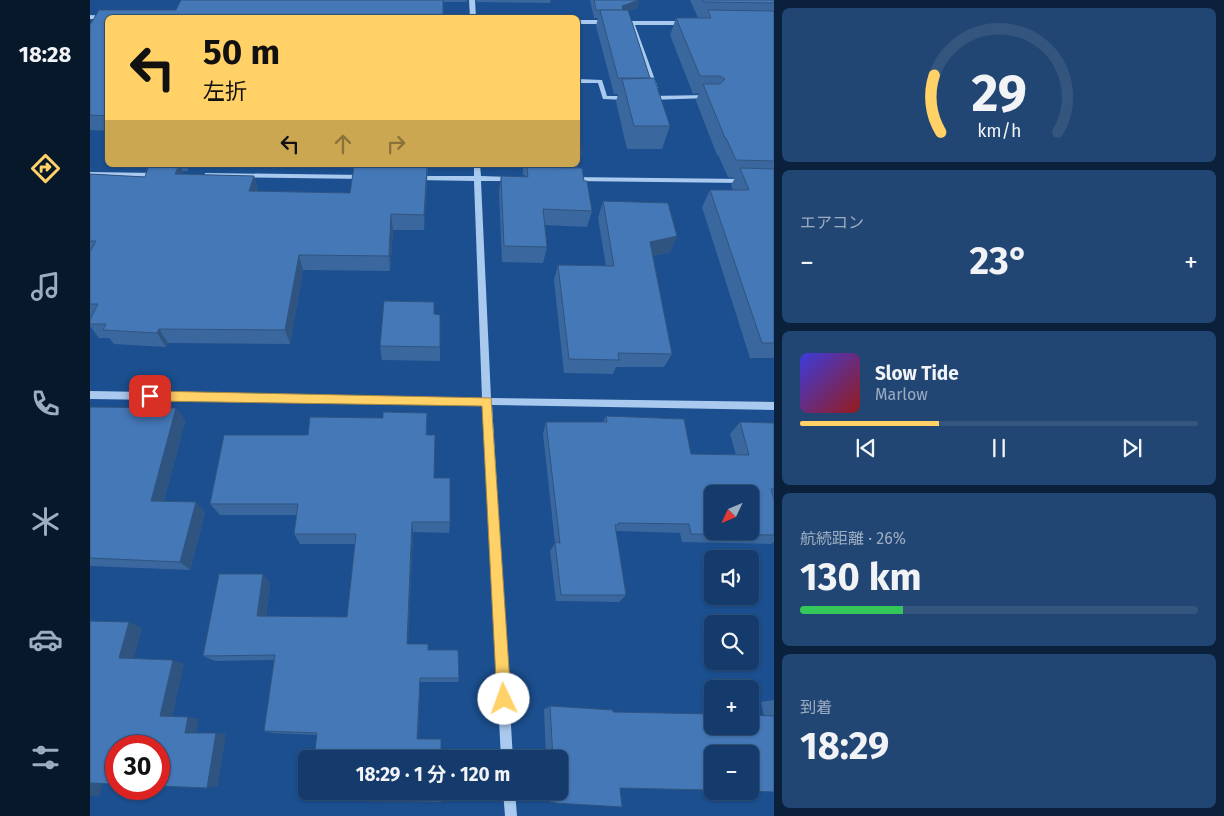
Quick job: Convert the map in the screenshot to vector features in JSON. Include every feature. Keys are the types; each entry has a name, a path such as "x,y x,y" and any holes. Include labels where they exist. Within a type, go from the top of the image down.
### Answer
{"street":[{"path":"472,0 473,15"},
{"path":"90,17 105,18"},
{"path":"580,22 690,23"},
{"path":"632,23 659,98"},
{"path":"580,81 600,81 606,98 632,98"},
{"path":"641,98 713,97"},
{"path":"477,167 487,402 506,750"},
{"path":"90,174 160,175"},
{"path":"199,175 368,177"},
{"path":"408,178 517,179"},
{"path":"566,179 754,182"},
{"path":"90,395 774,406"},
{"path":"509,800 510,816"}],"building":[{"path":"181,0 443,0 443,15 105,15 105,116 90,115 90,25 99,10 176,10"},
{"path":"594,0 639,0 622,6 623,10 596,10"},
{"path":"703,0 774,0 774,3 704,2"},
{"path":"600,10 628,10 650,78 618,78"},
{"path":"708,10 773,11 774,13 774,161 736,160 725,138 703,84 720,84 725,79 720,76 700,76 676,18 711,18"},
{"path":"654,78 670,126 634,126 622,79"},
{"path":"148,167 178,167 175,174 254,176 249,191 350,193 354,167 427,167 424,215 391,214 389,256 299,255 285,330 159,329 157,333 103,330 106,324 90,324 98,304 90,304 90,252 96,241 90,241 90,174 145,177"},
{"path":"527,167 582,168 584,181 587,181 592,211 543,209 547,247 504,246 501,176 528,177"},
{"path":"740,168 774,169 774,343 762,343 710,190 749,190"},
{"path":"603,201 668,203 677,236 650,242 672,354 618,353 619,360 569,359 558,265 614,266"},
{"path":"384,301 434,302 434,314 440,315 440,347 380,346"},
{"path":"90,407 176,408 151,501 196,502 180,562 90,558"},
{"path":"383,412 427,413 426,435 435,435 434,478 450,478 450,522 412,522 407,644 428,644 428,650 458,650 459,678 420,678 417,739 441,739 441,750 315,750 317,733 264,731 275,655 203,656 219,574 263,574 257,616 347,617 356,534 294,534 298,504 210,504 224,435 308,435 310,417 383,418"},
{"path":"606,416 684,419 691,454 749,455 740,422 774,423 774,489 771,489 774,499 774,535 759,535 759,485 704,485 704,534 691,534 689,524 618,523 618,525 615,525 626,595 561,595 555,542 560,543 546,422 607,422"},
{"path":"90,621 129,622 119,658 173,660 160,716 188,717 185,733 216,733 207,788 170,786 170,735 105,735 105,784 90,783"},
{"path":"550,706 613,710 613,712 704,714 704,735 759,735 759,715 774,716 774,792 759,791 759,745 704,745 704,790 620,788 622,807 555,803 555,800 568,800 568,750 552,750"},
{"path":"310,800 441,800 441,802"}],"route":[{"path":"150,396 487,402 504,699"}]}
